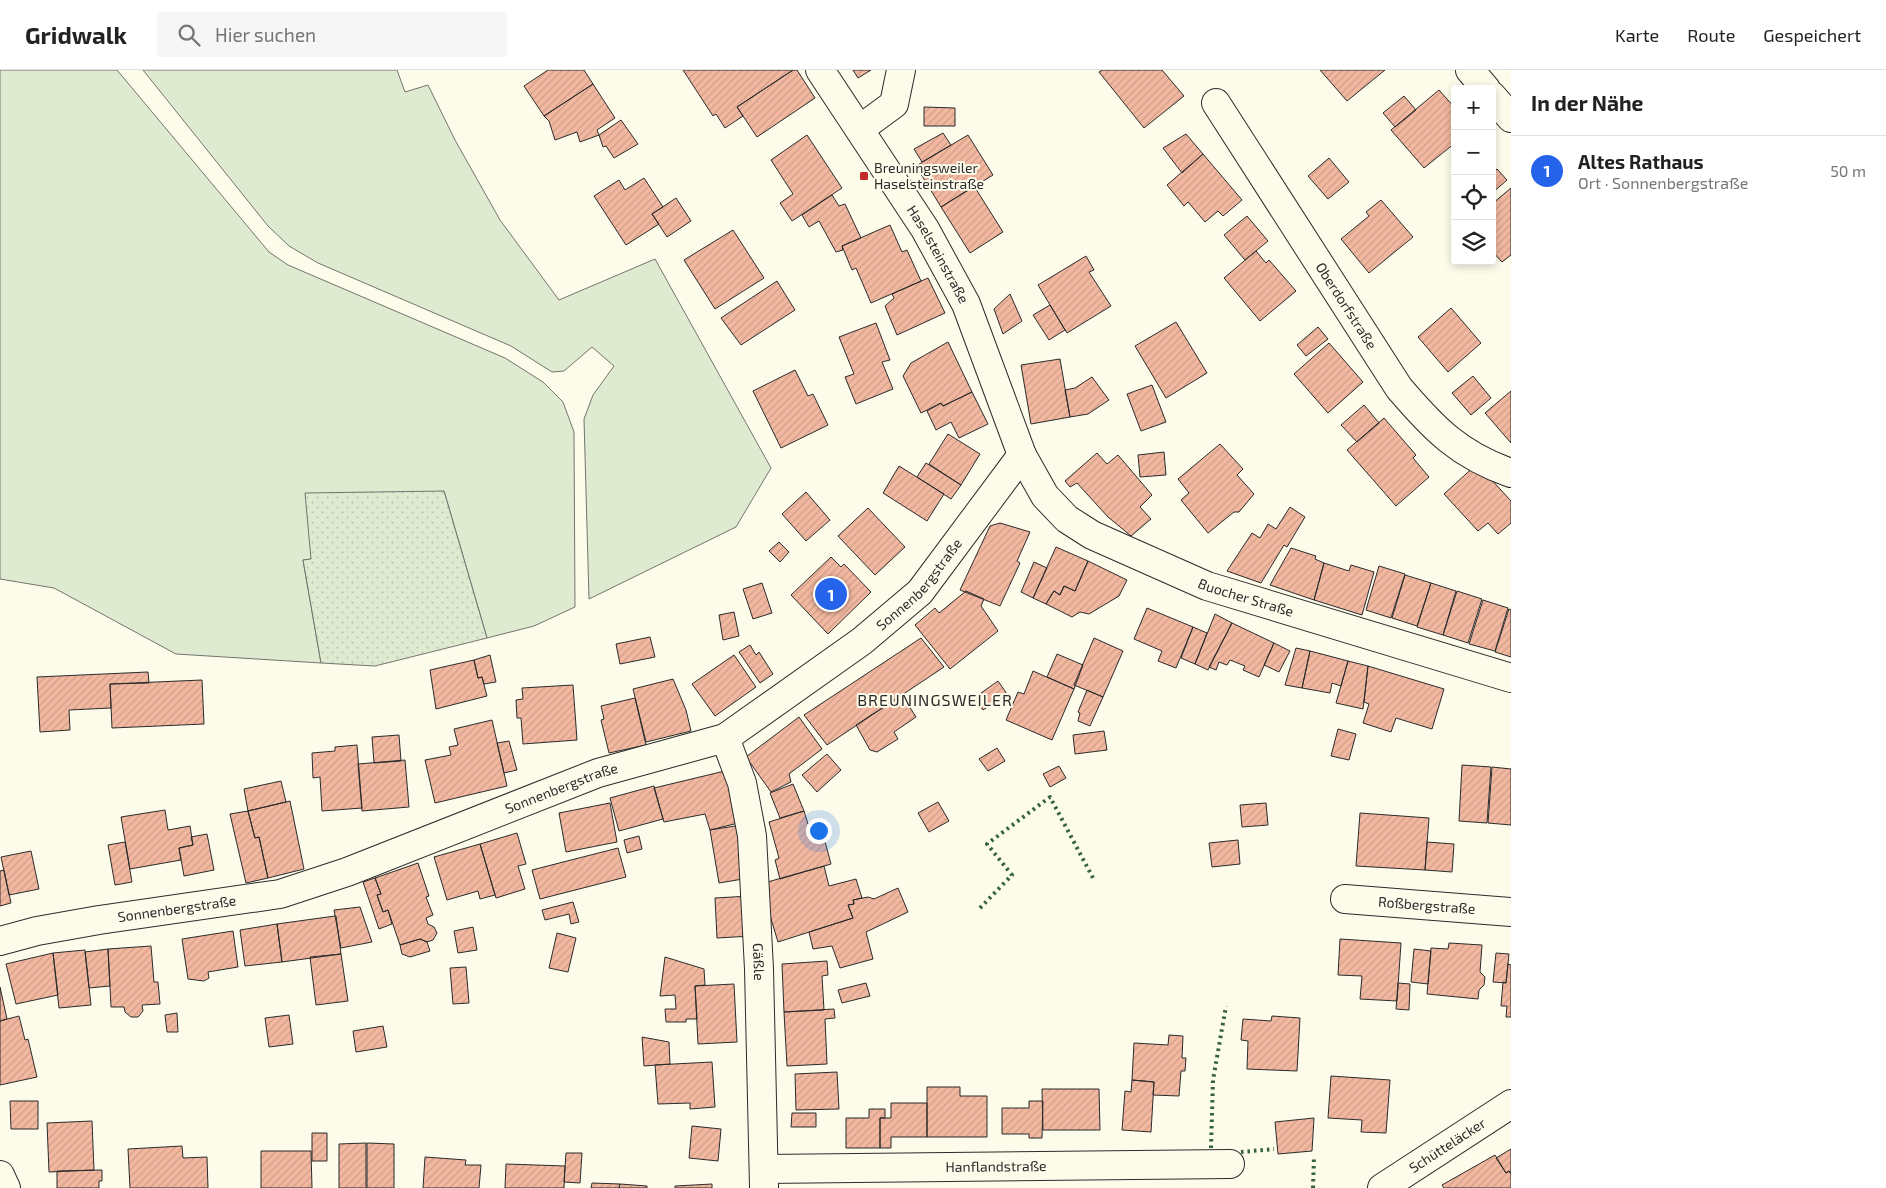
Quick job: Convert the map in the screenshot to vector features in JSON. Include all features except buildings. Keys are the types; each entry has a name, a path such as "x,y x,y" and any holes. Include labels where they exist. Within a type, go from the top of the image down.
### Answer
{"street":[{"name":"Haselsteinstraße","path":"820,70 925,229 966,304 1022,454"},
{"path":"860,129 894,104 901,70"},
{"path":"1470,70 1483,85"},
{"path":"1496,101 1511,118"},
{"name":"Oberdorfstraße","path":"1216,103 1399,388 1434,428 1467,454 1511,473"},
{"name":"Buocher Straße","path":"1022,454 1045,496 1067,519 1092,535 1208,586 1511,678"},
{"name":"Sonnenbergstraße","path":"0,942 64,926 280,894 347,872 598,773 725,738 862,641 920,592 1022,454"},
{"name":"Gäßle","path":"725,738 742,783 752,836 759,969 764,1179"},
{"name":"Roßbergstraße","path":"1345,899 1511,912"},
{"name":"Schütteläcker","path":"1382,1188 1511,1104"},
{"name":"Hanflandstraße","path":"764,1179 1230,1164"},
{"path":"0,1175 6,1188"}],"green space":[{"path":"0,70 117,70 269,252 288,265 505,358 543,382 563,402 574,432 575,607 534,626 487,638 444,491 311,559 303,560 321,663 176,654 54,588 0,579"},
{"path":"143,70 397,70 405,92 428,85 455,140 500,220 559,300 655,259 771,468 736,527 589,599 584,419 593,395 614,366 592,347 564,371 552,372 511,346 318,263 289,246 268,226"},
{"path":"444,491 487,638 375,666 321,663 303,560 311,559 305,493"}],"hedge":[{"path":"980,908 1012,875 987,844 1050,797 1093,878"},
{"path":"1211,1148 1213,1080 1226,1006"},
{"path":"1241,1152 1274,1149"},
{"path":"1313,1188 1314,1157"}],"place":[{"name":"Breuningsweiler Haselsteinstraße","path":"864,176"},
{"name":"Altes Rathaus","path":"831,594"}],"district":[{"name":"BREUNINGSWEILER","path":"935,700"}]}
